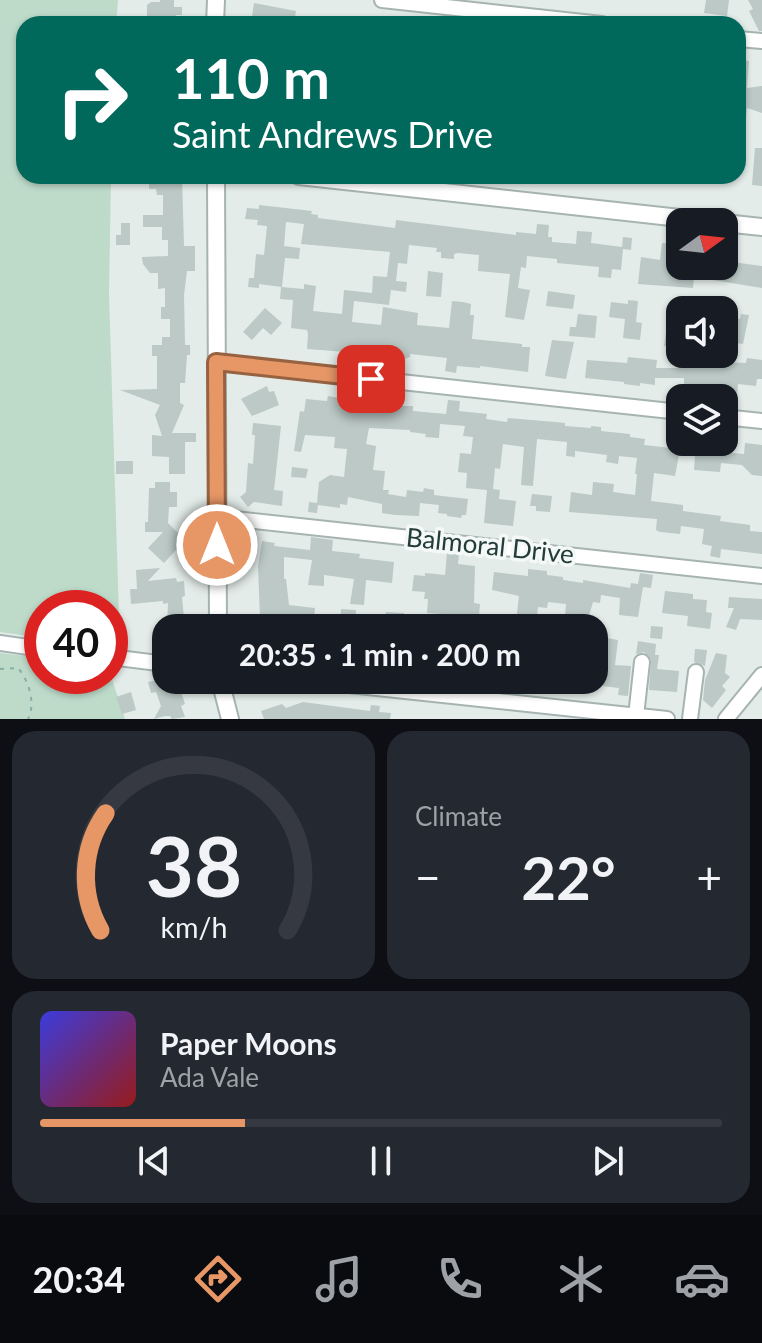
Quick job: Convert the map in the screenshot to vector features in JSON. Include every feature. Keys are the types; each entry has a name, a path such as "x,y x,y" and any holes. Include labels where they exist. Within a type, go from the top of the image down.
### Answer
{"street":[{"path":"382,0 529,16"},
{"path":"216,184 218,614"},
{"path":"372,184 666,216"},
{"path":"738,224 762,227"},
{"path":"216,362 666,410"},
{"path":"738,418 762,421"},
{"name":"Balmoral Drive","path":"217,517 762,576"},
{"path":"0,643 24,646"},
{"path":"128,659 152,662"},
{"path":"636,716 642,662"},
{"path":"690,719 696,672"},
{"path":"726,719 762,675"},
{"path":"224,694 230,719"},
{"path":"432,694 667,719"}],"path":[{"path":"0,669 18,668 29,682 31,714 28,719"}],"green space":[{"path":"0,0 118,0 117,16 16,16 16,184 111,184 109,294 118,590 24,590 24,635 0,632"},
{"path":"0,653 24,656 24,694 117,694 125,719 0,719"}],"building":[{"path":"174,0 174,7 182,7 182,15 147,16 147,5"},
{"path":"706,0 729,0 727,16 704,13"},
{"path":"748,0 762,0 762,31 759,31 749,11 753,9"},
{"path":"254,3 296,11 295,16 252,16"},
{"path":"746,61 749,61 747,88 762,86 762,113 747,108 746,116"},
{"path":"755,148 762,148 762,186 752,185"},
{"path":"149,184 182,184 184,246 195,246 195,271 187,271 184,295 185,345 190,345 190,355 187,355 185,383 180,383 180,403 184,405 172,433 196,433 196,442 185,442 185,474 169,474 169,457 152,456 152,435 162,436 155,415 160,405 120,390 157,389 157,356 152,356 152,345 162,345 162,337 170,337 170,319 161,319 161,307 165,307 165,288 158,289 158,273 150,273 142,257 168,256 168,240 162,240 162,227 143,227 143,215 163,215 163,195 157,195 156,189 149,189"},
{"path":"259,205 312,211 311,214 318,215 318,218 395,228 396,220 516,235 516,232 536,234 537,224 549,225 548,237 552,237 552,242 576,244 577,231 592,232 591,243 622,247 623,237 632,238 631,250 623,249 621,270 612,269 611,278 598,277 599,267 527,256 526,268 521,267 518,288 530,290 524,320 505,317 510,274 478,271 479,255 458,253 454,254 454,259 441,258 441,252 436,252 437,248 409,245 407,264 398,263 396,281 407,282 406,292 391,290 389,305 354,301 352,322 381,325 383,307 418,313 417,325 449,328 452,301 463,302 471,304 470,315 474,315 472,339 530,347 528,372 457,366 456,373 445,371 447,358 410,354 410,357 401,360 393,359 391,355 375,354 374,357 307,349 307,330 291,328 293,300 280,299 281,287 304,289 304,284 316,286 313,311 342,314 344,290 372,293 373,276 387,277 390,252 301,244 304,224 286,222 284,246 300,248 299,259 285,258 282,287 259,284 259,288 248,287 249,278 254,278 256,254 264,255 267,226 257,225 258,220 245,219 247,208 259,209"},
{"path":"121,223 130,223 130,245 116,245 116,235 121,235"},
{"path":"662,243 666,243 666,280 694,280 693,288 638,284 641,257 660,260"},
{"path":"738,263 762,266 762,288 713,280 738,280"},
{"path":"428,271 443,273 441,297 426,296"},
{"path":"548,291 575,295 573,309 546,306"},
{"path":"628,300 638,301 636,322 642,323 640,340 623,338 625,319 609,317 611,302 628,304"},
{"path":"265,308 282,323 271,335 263,328 252,340 243,332"},
{"path":"578,314 597,316 595,338 569,336 570,327 576,327"},
{"path":"741,314 749,315 743,344 738,343"},
{"path":"552,340 574,342 566,379 545,376"},
{"path":"628,357 657,360 656,368 738,368 738,363 746,363 747,358 762,360 762,379 757,379 756,386 684,384 684,378 655,378 655,385 640,383 640,386 585,378 587,360 627,363"},
{"path":"267,386 269,392 274,391 279,405 252,416 241,399"},
{"path":"328,396 370,404 370,400 386,401 385,406 413,406 413,411 446,414 448,400 460,401 459,411 487,414 486,419 507,422 508,418 565,423 565,426 601,427 601,431 645,439 644,445 666,447 666,456 679,456 675,476 654,473 651,501 683,505 683,511 721,516 720,521 750,525 750,531 762,532 762,554 721,549 720,558 710,556 712,546 702,544 704,529 681,526 680,534 660,532 656,530 657,519 569,512 571,492 592,495 593,482 614,484 613,492 635,495 637,458 619,456 618,464 606,462 607,455 575,451 575,457 566,456 567,442 537,439 533,486 521,485 524,447 503,444 500,469 495,468 493,489 500,490 499,499 516,501 513,526 484,523 487,490 466,488 467,473 458,472 460,453 471,454 473,437 463,436 465,426 440,424 439,438 425,437 426,434 410,430 369,428 366,444 376,446 373,470 385,471 383,490 389,490 388,494 406,497 407,490 423,492 424,488 434,490 434,495 468,499 466,515 461,518 438,513 439,505 420,503 419,516 382,513 382,504 348,497 347,505 340,504 340,508 318,505 317,513 308,512 309,502 317,503 319,482 330,475 344,477 347,449 334,448 335,437 305,435 301,452 294,451 300,411 304,412 306,399 327,401"},
{"path":"253,423 281,426 274,490 283,491 282,506 254,502 248,507 240,497 246,492 248,463 253,464"},
{"path":"745,443 762,445 762,476 752,475 742,465 721,463 720,472 694,470 695,456 738,456 744,454"},
{"path":"116,461 133,461 133,474 116,474"},
{"path":"292,467 308,469 306,478 291,477"},
{"path":"155,482 170,482 170,492 177,492 177,507 169,507 168,523 188,543 188,531 197,532 196,551 176,550 164,563 148,548 163,532 145,532 149,488 155,488"},
{"path":"532,494 552,496 550,512 536,511 536,506 530,506"},
{"path":"311,537 333,540 332,551 394,562 392,583 366,580 364,605 350,604 354,579 324,575 324,586 308,585 312,560 284,557 289,605 315,608 314,614 260,614 258,566 262,541 275,543 274,546 310,550"},
{"path":"447,553 459,554 458,564 475,566 474,603 480,604 479,614 427,613 425,592 412,591 414,575 445,575"},
{"path":"160,568 148,581 176,578 177,582 184,581 184,614 168,614 168,603 163,604 163,601 131,604 130,589 137,589 136,570"},
{"path":"528,569 547,571 547,575 563,577 563,580 630,588 631,583 638,584 640,573 653,575 651,588 643,587 638,617 619,615 620,598 601,595 600,603 593,602 589,614 565,614 566,604 548,602 547,608 538,607 537,614 517,614 519,596 492,590 494,572 528,576"},
{"path":"665,591 693,594 693,599 707,600 706,612 712,613 710,629 687,626 688,616 662,613"},
{"path":"729,597 762,599 762,620 740,619 736,630 726,627 734,608 728,608"},
{"path":"341,609 356,610 356,614 341,614"},
{"path":"651,626 663,627 662,639 650,638"},
{"path":"608,638 618,640 615,665 631,666 628,696 618,695 619,688 608,687"},
{"path":"638,641 656,644 655,655 659,655 657,669 679,671 677,692 649,690 651,659 644,652 636,654"},
{"path":"695,649 707,650 705,666 694,662"},
{"path":"716,653 727,655 725,673 730,677 722,686 726,690 712,708 703,700 705,680"},
{"path":"131,692 136,710 122,714 116,697"},
{"path":"157,694 182,694 185,704 181,706 185,717 154,719 161,706"},
{"path":"303,702 370,711 371,705 380,706 379,712 391,713 390,719 264,719 261,711 282,704 286,708"}],"route":[{"path":"217,545 216,362 371,379"}]}
